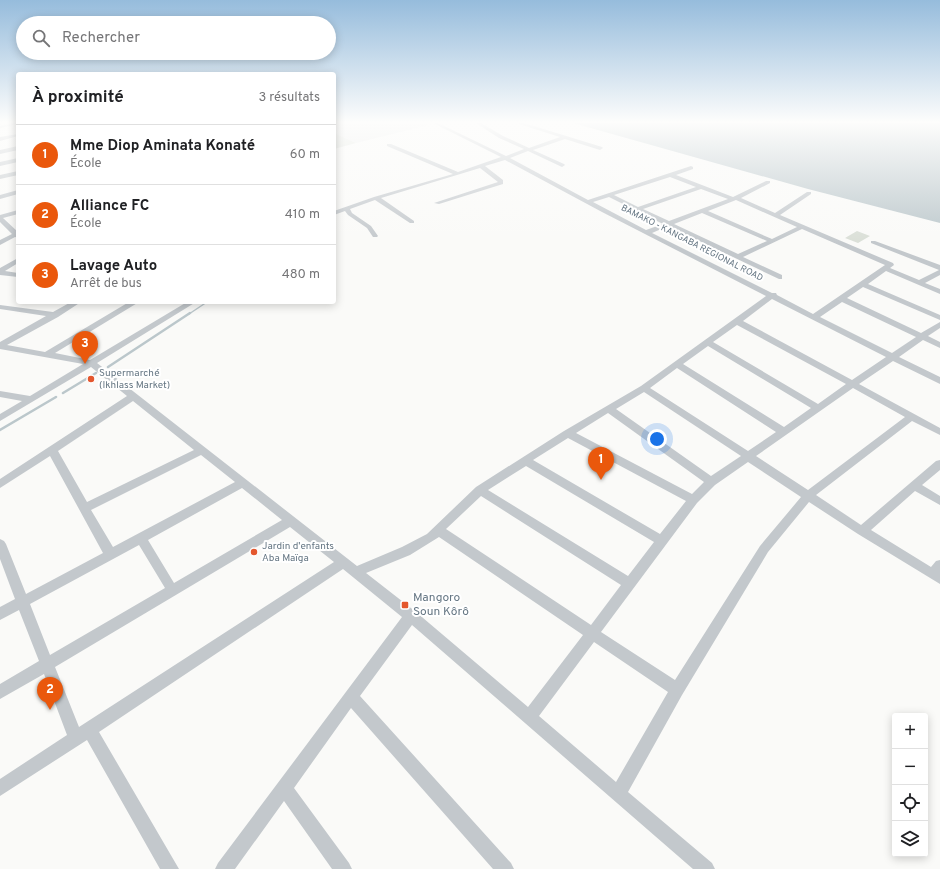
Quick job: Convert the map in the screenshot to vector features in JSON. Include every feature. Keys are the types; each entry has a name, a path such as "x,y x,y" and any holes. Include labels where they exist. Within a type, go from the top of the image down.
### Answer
{"street":[{"path":"433,164 458,174"},
{"path":"336,212 376,198 458,174 487,164"},
{"name":"BAMAKO - KANGABA REGIONAL ROAD","path":"516,164 588,202 940,381"},
{"path":"437,203 500,183 501,181 481,166"},
{"path":"588,202 691,168"},
{"path":"0,177 16,173"},
{"path":"671,175 776,215 890,265 814,316"},
{"path":"647,232 735,199 768,182"},
{"path":"638,209 701,187"},
{"path":"0,197 16,193"},
{"path":"776,215 809,193"},
{"path":"609,195 779,277"},
{"path":"376,198 412,222"},
{"path":"347,209 350,214 369,227 375,236"},
{"path":"702,211 772,241"},
{"path":"16,213 0,218 16,234"},
{"path":"738,257 802,227"},
{"path":"0,235 16,235"},
{"path":"0,243 16,235"},
{"path":"873,242 940,268"},
{"path":"0,272 16,261"},
{"path":"884,268 940,292"},
{"path":"0,272 16,276"},
{"path":"920,283 940,272"},
{"path":"862,284 940,318"},
{"path":"356,572 406,551 427,539 480,490 568,433 644,388 773,295"},
{"path":"840,298 940,345"},
{"path":"0,346 74,304"},
{"path":"46,355 132,304"},
{"path":"0,418 186,304"},
{"path":"0,307 55,315"},
{"path":"737,321 940,432"},
{"path":"529,717 693,500 711,482 940,324"},
{"path":"707,342 818,408"},
{"path":"0,346 92,363 411,616 706,869"},
{"path":"677,364 784,432"},
{"path":"644,388 862,532 937,572"},
{"path":"0,394 30,400"},
{"path":"0,484 134,396"},
{"path":"609,408 711,482"},
{"path":"618,794 677,690 764,549 808,496 912,416"},
{"path":"568,433 693,500"},
{"path":"52,450 110,554"},
{"path":"85,508 202,450"},
{"path":"526,461 662,541"},
{"path":"862,532 940,464"},
{"path":"0,614 243,483"},
{"path":"914,486 940,501"},
{"path":"480,490 630,584"},
{"path":"0,692 291,521"},
{"path":"438,530 677,690"},
{"path":"141,538 168,584"},
{"path":"0,544 76,738"},
{"path":"0,788 344,562"},
{"path":"224,869 411,616"},
{"path":"351,696 505,869"},
{"path":"89,729 170,869"},
{"path":"284,788 344,869"}],"shaded area":[{"path":"717,164 940,164 940,223 808,189"},
{"path":"857,231 870,236 858,243 845,238"}],"waterway":[{"path":"189,314 204,304"},
{"path":"108,367 190,313"},
{"path":"63,393 96,373"},
{"path":"0,430 56,397"}],"place":[{"name":"Lavage Auto","path":"85,364"},
{"name":"Supermarché (Ikhlass Market)","path":"91,379"},
{"name":"Mme Diop Aminata Konaté","path":"601,480"},
{"name":"Jardin d'enfants Aba Maïga","path":"254,552"},
{"name":"Mangoro Soun Kôrô","path":"405,605"},
{"name":"Alliance FC","path":"50,710"}]}
